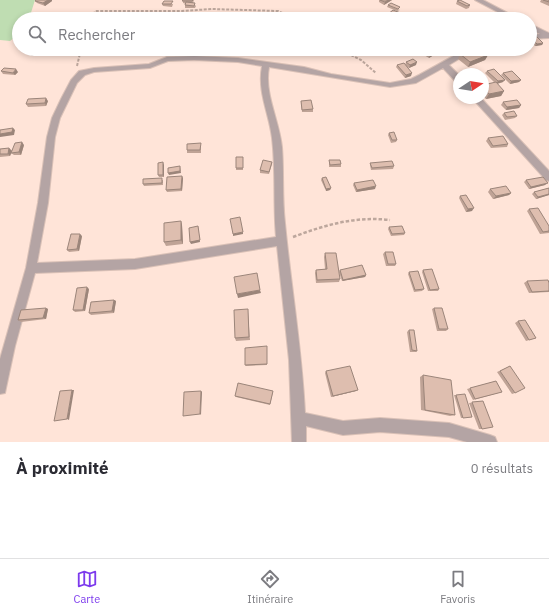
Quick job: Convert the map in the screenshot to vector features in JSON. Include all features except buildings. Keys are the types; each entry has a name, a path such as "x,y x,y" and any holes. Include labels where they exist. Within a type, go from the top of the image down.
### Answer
{"street":[{"path":"478,0 502,12"},
{"path":"537,29 549,35"},
{"path":"537,36 549,35"},
{"path":"0,388 9,346 31,268 43,203 51,137 56,118 64,99 74,82 82,73 94,70 150,66 167,59 194,58 238,60 304,69 331,76 390,85 413,81 458,56"},
{"path":"444,64 453,74"},
{"path":"266,65 263,83 266,101 276,135 282,241 293,339 299,418 299,442"},
{"path":"481,104 549,178"},
{"path":"31,268 135,264 282,241"},
{"path":"299,418 343,428 380,424 449,430 490,442"}],"path":[{"path":"96,12 182,12 212,9 280,12"},
{"path":"78,56 77,66 82,73"},
{"path":"352,56 360,60 372,71 396,84"},
{"path":"282,241 321,226 358,218 373,217 390,220"}],"green space":[{"path":"0,0 35,0 31,12 12,12 12,39 10,41 0,40"}]}
